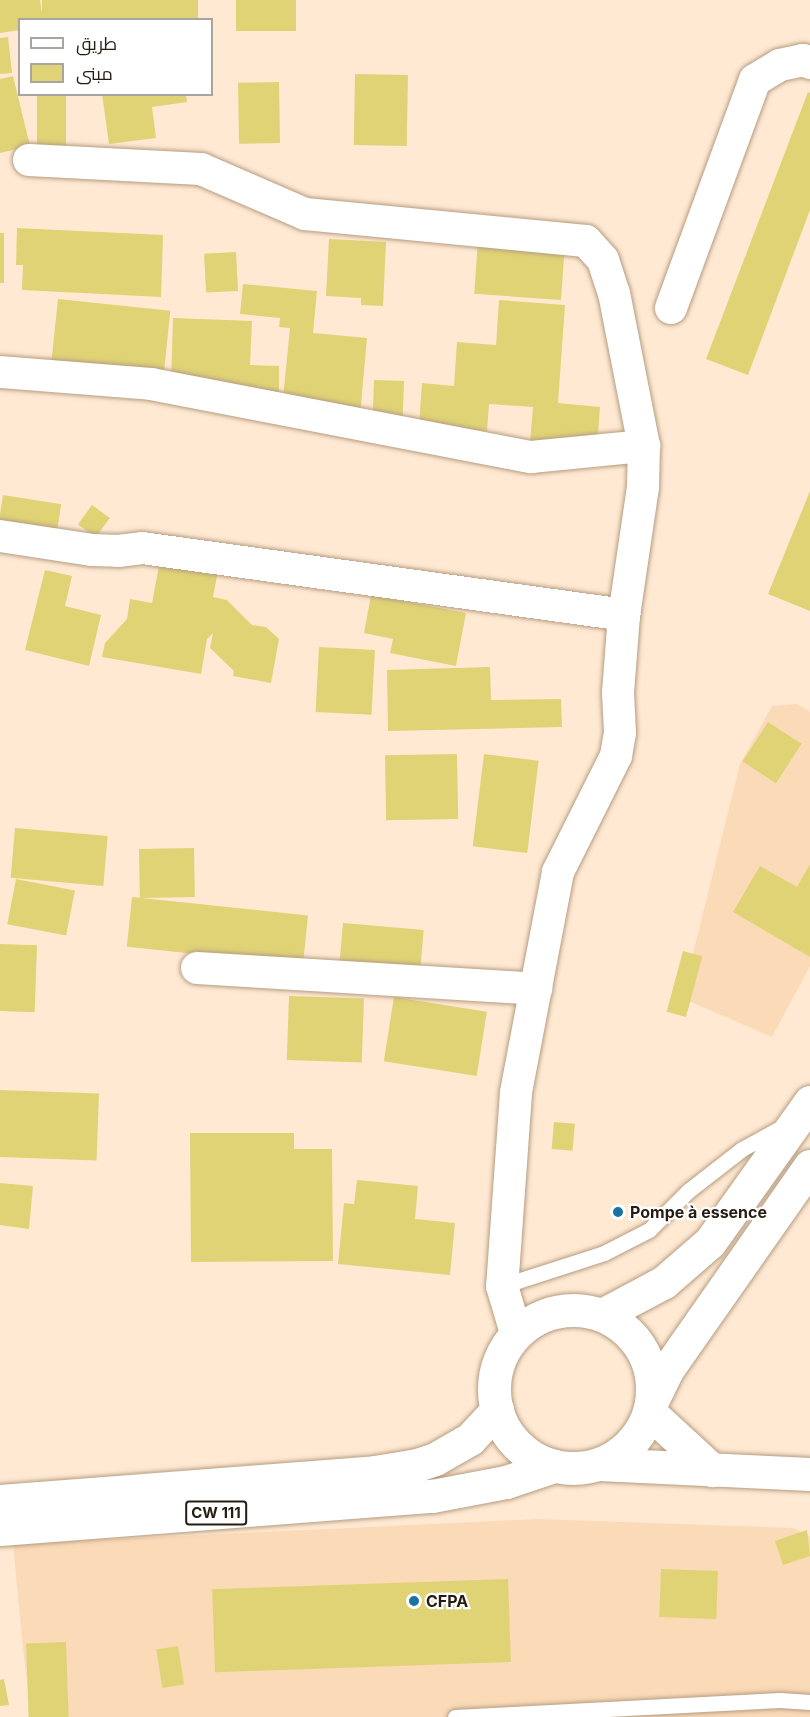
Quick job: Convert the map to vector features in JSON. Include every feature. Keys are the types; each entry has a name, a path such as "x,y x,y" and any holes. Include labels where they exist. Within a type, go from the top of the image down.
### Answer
{"main road":[{"path":"602,1315 664,1282 710,1242 805,1110"},
{"path":"598,1464 626,1446 638,1435 667,1370 806,1172"},
{"path":"712,1470 649,1409 651,1378 642,1351 625,1329 602,1315 579,1309 556,1311 535,1319 516,1333 504,1350 496,1369 494,1390 497,1410 509,1435 528,1454 554,1466 576,1468 598,1464 712,1470 810,1474"},
{"path":"0,1501 406,1467 435,1459 453,1450 470,1439 497,1410"},
{"name":"CW 111","path":"0,1529 432,1496 506,1482 554,1466"}],"street":[{"path":"671,308 754,80 780,65 803,60 810,63"},
{"path":"29,160 201,169 305,214 586,241 603,260 614,293 644,446 643,487 624,615 618,693 620,733 616,756 558,872 516,1093 502,1286 516,1333"},
{"path":"0,372 151,384 531,457 644,446"},
{"path":"0,536 93,550 118,551 142,548 624,615"},
{"path":"197,969 536,988"}],"lane":[{"path":"502,1286 604,1253 649,1230 688,1191 742,1149 805,1110"},
{"path":"455,1717 780,1700 810,1702"}],"shaded area":[{"path":"797,704 810,712 810,966 772,1037 682,998 740,764 772,706"},
{"name":"CFPA","path":"538,1519 793,1528 810,1536 810,1717 32,1717 13,1544"}],"building":[{"path":"0,0 40,0 43,18 18,18 18,30 0,33"},
{"path":"42,0 198,0 198,18 42,18"},
{"path":"236,0 296,0 296,31 236,31"},
{"path":"8,37 12,73 0,74 0,38"},
{"path":"355,74 408,75 407,146 354,145"},
{"path":"13,76 30,146 0,153 0,79"},
{"path":"279,82 280,143 239,144 238,83"},
{"path":"808,92 810,93 810,210 748,375 706,359"},
{"path":"37,96 66,96 66,156 37,156"},
{"path":"102,96 186,96 187,102 152,107 156,138 109,144"},
{"path":"17,228 163,235 161,297 22,290 23,265 16,265"},
{"path":"0,233 4,233 4,283 0,283"},
{"path":"329,239 386,242 383,306 361,305 361,298 326,296"},
{"path":"478,240 565,246 561,300 474,294"},
{"path":"236,252 238,291 206,293 204,254"},
{"path":"243,284 317,291 313,333 367,338 360,416 282,408 290,328 279,327 280,318 240,314"},
{"path":"58,299 170,311 163,382 50,371"},
{"path":"499,300 565,305 558,403 600,407 597,448 530,443 533,407 489,404 487,431 419,425 422,383 454,386 457,342 496,345"},
{"path":"173,318 252,321 250,365 279,366 279,394 171,385"},
{"path":"374,380 404,381 403,421 373,420"},
{"path":"810,491 810,611 768,594"},
{"path":"3,495 61,504 55,542 0,533"},
{"path":"92,505 110,518 96,537 78,524"},
{"path":"159,566 219,566 213,597 227,600 252,625 266,627 279,639 271,683 233,676 234,671 210,648 213,633 207,639 201,674 102,657 105,643 127,619 130,599 152,603"},
{"path":"45,570 72,576 65,606 101,615 89,666 25,650"},
{"path":"371,595 466,613 456,666 390,653 393,639 364,633"},
{"path":"319,647 375,650 372,715 316,712"},
{"path":"490,667 491,700 561,699 562,727 388,731 387,670"},
{"path":"768,722 802,744 776,783 742,761"},
{"path":"457,754 458,819 386,820 385,755"},
{"path":"484,754 539,761 527,853 473,846"},
{"path":"15,828 108,836 103,886 11,878"},
{"path":"194,848 195,897 140,898 139,849"},
{"path":"810,864 810,957 733,912 760,866 797,887"},
{"path":"16,879 75,890 66,936 7,924"},
{"path":"132,897 308,916 303,965 127,947"},
{"path":"343,923 424,930 420,972 339,965"},
{"path":"0,944 37,945 35,1012 0,1011"},
{"path":"683,951 702,956 686,1017 667,1012"},
{"path":"289,996 364,999 362,1063 287,1060"},
{"path":"394,997 487,1012 477,1076 384,1061"},
{"path":"0,1090 99,1093 97,1160 0,1157"},
{"path":"554,1122 575,1124 573,1151 552,1149"},
{"path":"190,1133 294,1133 294,1149 332,1149 333,1261 191,1262"},
{"path":"357,1180 418,1186 415,1219 455,1223 450,1275 338,1264 344,1203 354,1204"},
{"path":"0,1183 33,1186 29,1229 0,1225"},
{"path":"807,1530 810,1556 783,1565 775,1541"},
{"path":"661,1569 718,1571 716,1619 659,1617"},
{"path":"508,1579 511,1662 215,1672 212,1589"},
{"path":"66,1642 69,1717 29,1717 26,1643"},
{"path":"178,1646 184,1685 162,1688 156,1649"},
{"path":"4,1679 9,1705 0,1706 0,1680"}],"place":[{"name":"Pompe à essence","path":"618,1212"},
{"name":"CFPA","path":"414,1601"}]}
